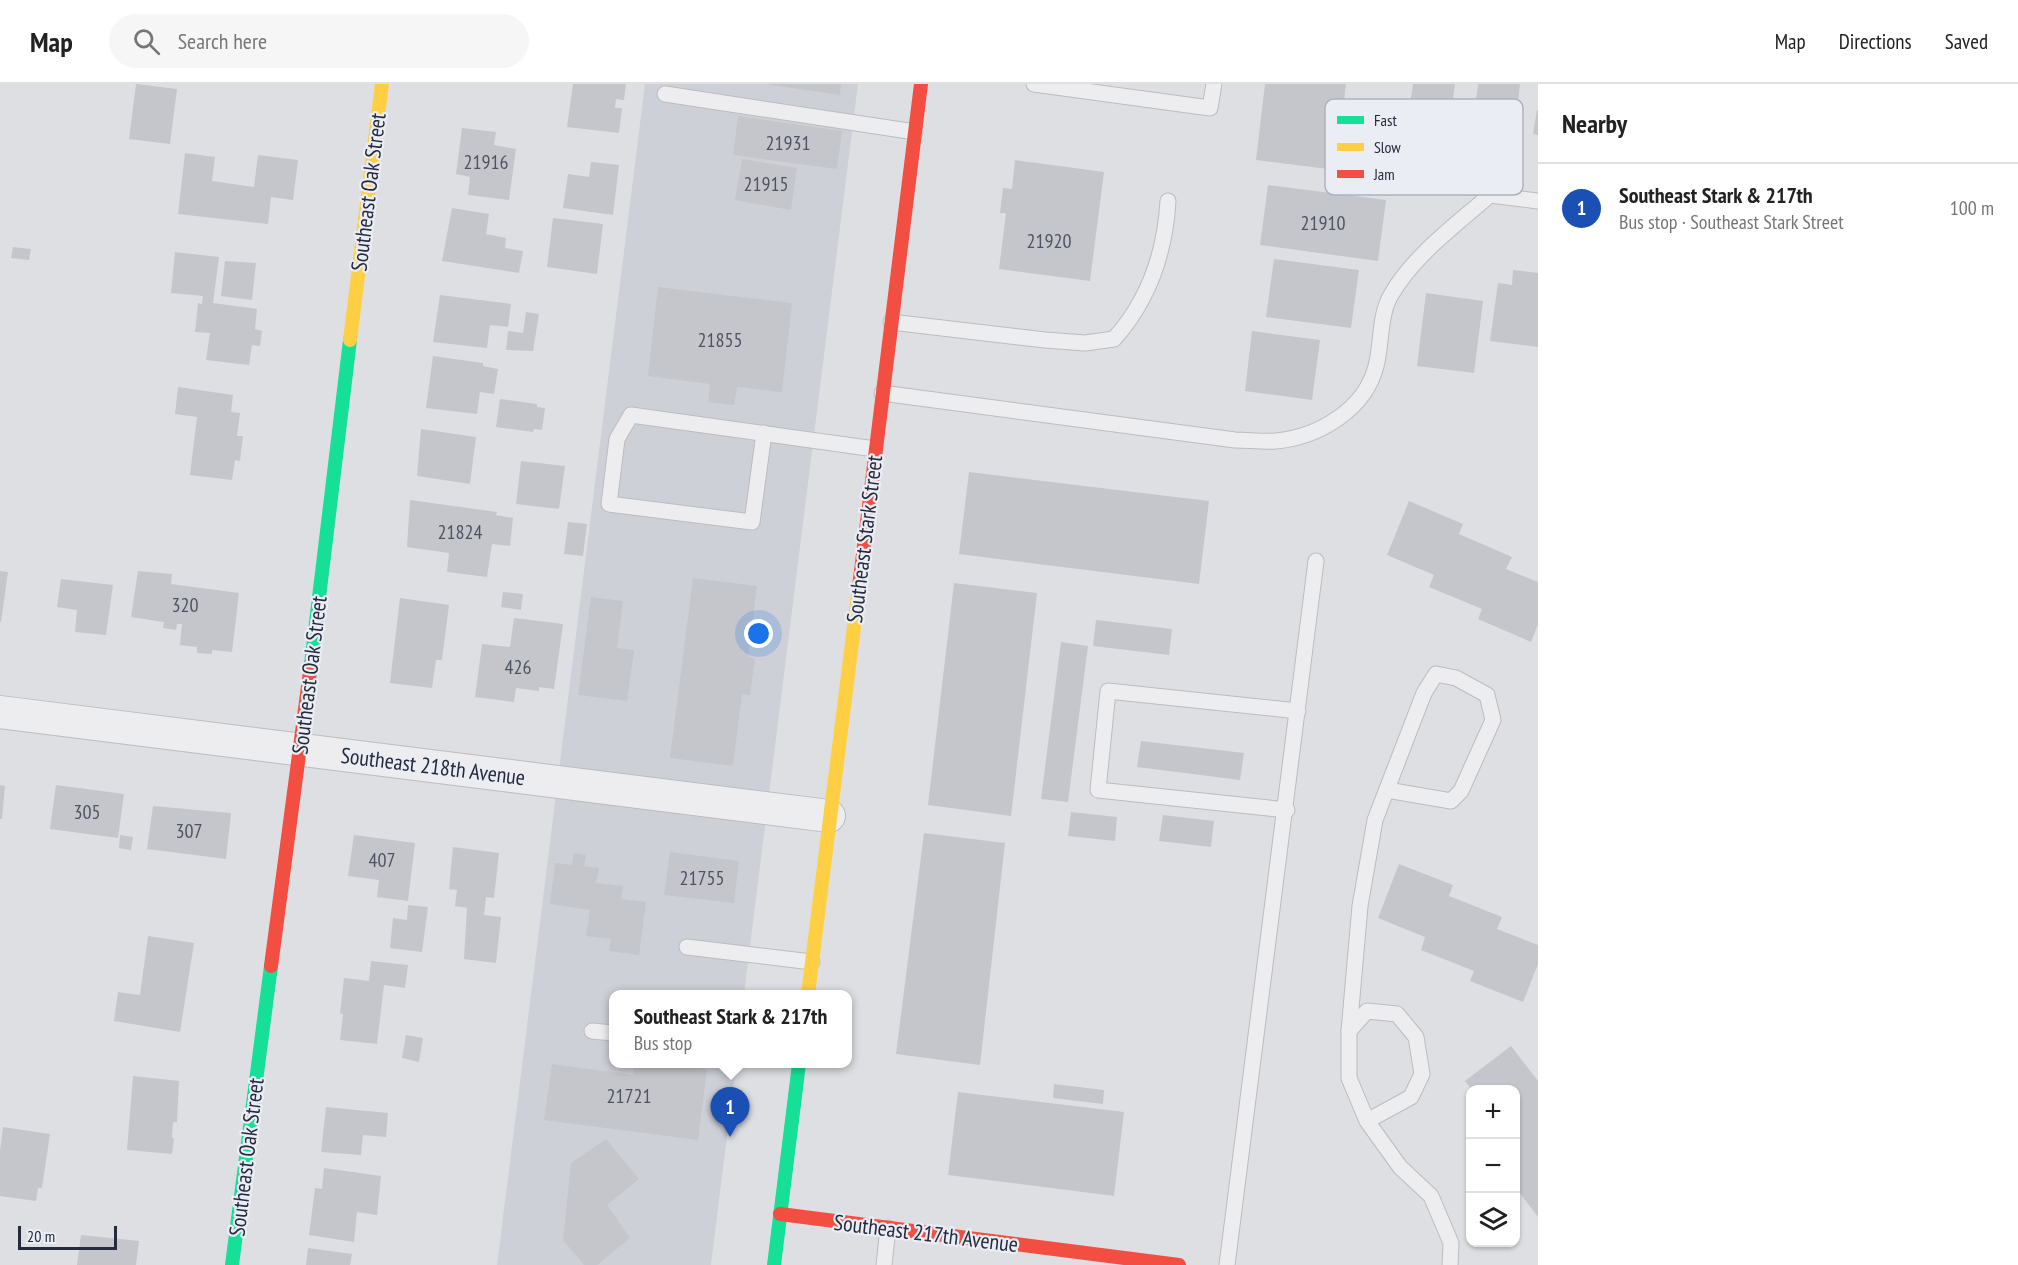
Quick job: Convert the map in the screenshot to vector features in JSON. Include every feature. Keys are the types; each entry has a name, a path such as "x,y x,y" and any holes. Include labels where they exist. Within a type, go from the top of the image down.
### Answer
{"street":[{"name":"Southeast Oak Street","path":"232,1265 300,749 382,84"},
{"name":"Southeast Stark Street","path":"808,990 921,84"},
{"name":"Southeast 218th Avenue","path":"0,712 830,816"},
{"path":"774,1265 798,1068"},
{"name":"Southeast 217th Avenue","path":"780,1214 1114,1261 1179,1265"}],"lane":[{"path":"1034,84 1210,108 1214,84"},
{"path":"665,94 915,132"},
{"path":"882,393 1235,440 1276,441 1314,432 1341,417 1359,398 1376,369 1389,297 1412,266 1490,195 1538,201"},
{"path":"891,322 1085,344 1114,339 1147,292 1162,251 1168,201"},
{"path":"764,433 752,522 609,504 617,439 632,415 875,448"},
{"path":"1227,1265 1287,810 1316,561"},
{"path":"1387,790 1452,801 1461,791 1493,720 1487,695 1456,678 1436,674 1424,693 1375,820 1360,906 1349,1031 1349,1078 1367,1121 1400,1167 1431,1196 1451,1243 1450,1265"},
{"path":"1287,810 1098,790 1108,691 1298,711"},
{"path":"687,947 812,962"},
{"path":"1349,1031 1367,1011 1397,1014 1416,1037 1422,1074 1411,1097 1367,1121"},
{"path":"592,1031 609,1033"},
{"path":"884,1265 888,1228"}],"shaded area":[{"path":"645,84 858,84 745,990 609,990 609,1068 736,1068 711,1265 497,1265"}],"building":[{"path":"136,84 177,89 170,144 129,139"},
{"path":"573,84 626,84 624,100 616,99 615,108 622,108 619,133 567,127"},
{"path":"765,84 841,84 840,95"},
{"path":"1265,84 1346,84 1344,99 1325,99 1325,169 1256,160"},
{"path":"1413,84 1455,84 1453,99 1411,99"},
{"path":"1478,84 1520,84 1518,99 1476,99"},
{"path":"1538,110 1538,135 1533,134"},
{"path":"738,116 842,131 837,169 733,155"},
{"path":"462,128 496,132 494,145 516,149 509,200 468,195 470,177 456,174"},
{"path":"185,153 215,157 212,181 254,187 258,155 298,160 293,200 271,197 268,224 178,214"},
{"path":"742,159 797,168 791,210 735,200"},
{"path":"1015,160 1104,172 1090,281 999,269 1006,213 1000,213 1003,188 1012,189"},
{"path":"591,162 619,165 613,215 563,208 568,174 589,177"},
{"path":"1268,185 1325,192 1325,195 1386,200 1378,261 1260,245"},
{"path":"452,208 489,214 486,234 506,238 505,248 523,251 519,273 442,261"},
{"path":"553,218 603,224 597,274 547,267"},
{"path":"13,247 31,249 29,260 11,258"},
{"path":"175,252 219,257 213,303 257,309 255,329 262,331 260,346 252,345 249,365 206,360 210,333 195,332 198,303 202,304 203,296 171,293"},
{"path":"1274,259 1359,270 1351,328 1266,317"},
{"path":"225,261 256,263 252,300 221,296"},
{"path":"1513,270 1538,273 1538,347 1490,341 1498,283 1512,285"},
{"path":"658,287 792,303 782,392 737,387 734,405 708,402 710,384 648,376"},
{"path":"1426,293 1483,301 1474,373 1417,366"},
{"path":"440,295 511,304 508,327 490,325 487,348 433,342"},
{"path":"526,312 539,314 533,351 506,350 508,331 523,333"},
{"path":"1252,331 1320,340 1312,400 1245,391"},
{"path":"433,356 483,363 483,366 498,369 494,394 480,392 477,414 426,408"},
{"path":"178,387 233,395 231,412 240,413 237,436 243,436 240,461 235,460 232,480 190,475 197,417 175,414"},
{"path":"500,399 537,404 537,407 545,408 542,430 534,429 533,432 496,427"},
{"path":"421,429 476,437 470,484 417,476"},
{"path":"521,461 565,466 559,509 516,504"},
{"path":"969,472 1209,501 1199,584 959,554"},
{"path":"410,500 497,512 496,515 513,518 510,546 492,544 487,577 447,572 449,553 407,547"},
{"path":"1409,501 1463,524 1459,534 1512,557 1506,569 1538,582 1538,624 1531,642 1478,619 1482,609 1429,587 1434,575 1387,555"},
{"path":"568,522 587,524 583,556 564,554"},
{"path":"0,571 8,572 1,622 0,622"},
{"path":"138,571 172,574 171,584 239,593 232,652 212,650 212,654 197,653 197,647 180,645 182,624 177,624 176,630 163,628 164,622 131,617"},
{"path":"693,578 757,586 748,657 755,658 750,695 742,694 733,766 670,758"},
{"path":"61,579 113,585 106,635 75,632 77,610 57,607"},
{"path":"954,583 1037,593 1011,816 928,805"},
{"path":"503,592 523,594 521,610 501,607"},
{"path":"591,597 623,601 617,648 634,650 627,701 578,695"},
{"path":"400,598 449,605 442,660 436,660 432,688 390,683"},
{"path":"514,618 563,624 554,689 539,687 539,691 516,688 514,702 475,697 482,644 510,647"},
{"path":"1096,620 1172,629 1169,655 1093,646"},
{"path":"1061,642 1088,646 1068,802 1041,799"},
{"path":"1141,741 1244,753 1240,780 1137,767"},
{"path":"0,785 5,786 2,819 0,819"},
{"path":"56,785 124,794 118,838 50,829"},
{"path":"153,806 231,813 226,859 147,849"},
{"path":"1071,812 1117,817 1115,841 1068,836"},
{"path":"1163,815 1214,821 1211,847 1159,841"},
{"path":"924,833 1005,843 980,1065 896,1054"},
{"path":"120,835 133,837 131,850 119,848"},
{"path":"354,835 415,843 408,901 377,897 379,880 348,876"},
{"path":"453,847 499,853 494,898 486,897 484,915 501,917 496,963 464,959 467,908 455,906 457,890 449,889"},
{"path":"670,852 739,861 734,903 664,895"},
{"path":"574,853 586,855 584,866 599,868 596,883 623,886 621,899 646,902 639,955 609,951 611,939 586,936 590,910 550,904 555,863 572,865"},
{"path":"1399,864 1453,885 1449,896 1502,917 1497,929 1538,945 1538,964 1523,1002 1470,981 1474,971 1421,950 1425,937 1378,918"},
{"path":"408,905 428,907 422,952 390,948 393,918 407,920"},
{"path":"148,936 194,943 180,1032 114,1021 118,992 140,995"},
{"path":"371,961 408,965 405,988 384,985 377,1044 340,1040 344,978 369,981"},
{"path":"406,1035 423,1038 419,1062 402,1058"},
{"path":"1511,1046 1538,1081 1538,1217 1520,1193 1520,1085 1468,1085 1465,1081"},
{"path":"552,1064 633,1075 634,1068 707,1069 698,1140 544,1120"},
{"path":"133,1076 179,1081 177,1122 173,1122 172,1154 127,1150"},
{"path":"1054,1084 1104,1090 1103,1104 1053,1098"},
{"path":"958,1092 1124,1112 1114,1196 948,1175"},
{"path":"326,1107 388,1113 386,1137 363,1135 361,1155 321,1152"},
{"path":"3,1127 50,1134 42,1188 38,1188 36,1201 0,1196 0,1151"},
{"path":"606,1139 639,1179 607,1205 630,1238 597,1265 584,1265 563,1240 571,1163"},
{"path":"324,1168 381,1176 377,1215 357,1212 354,1242 309,1235 315,1188 322,1189"},
{"path":"81,1235 139,1241 136,1265 77,1265"},
{"path":"308,1248 352,1254 350,1265 306,1265"}],"traffic: fast":[{"path":"311,664 350,340"},
{"path":"232,1265 271,966"},
{"path":"774,1265 799,1068"}],"traffic: slow":[{"path":"350,340 382,84"},
{"path":"809,990 859,587"}],"traffic: jam":[{"path":"859,587 921,84"},
{"path":"271,966 311,664"},
{"path":"780,1214 1179,1265"}],"place":[{"name":"Southeast Stark & 217th","path":"730,1137"}]}
